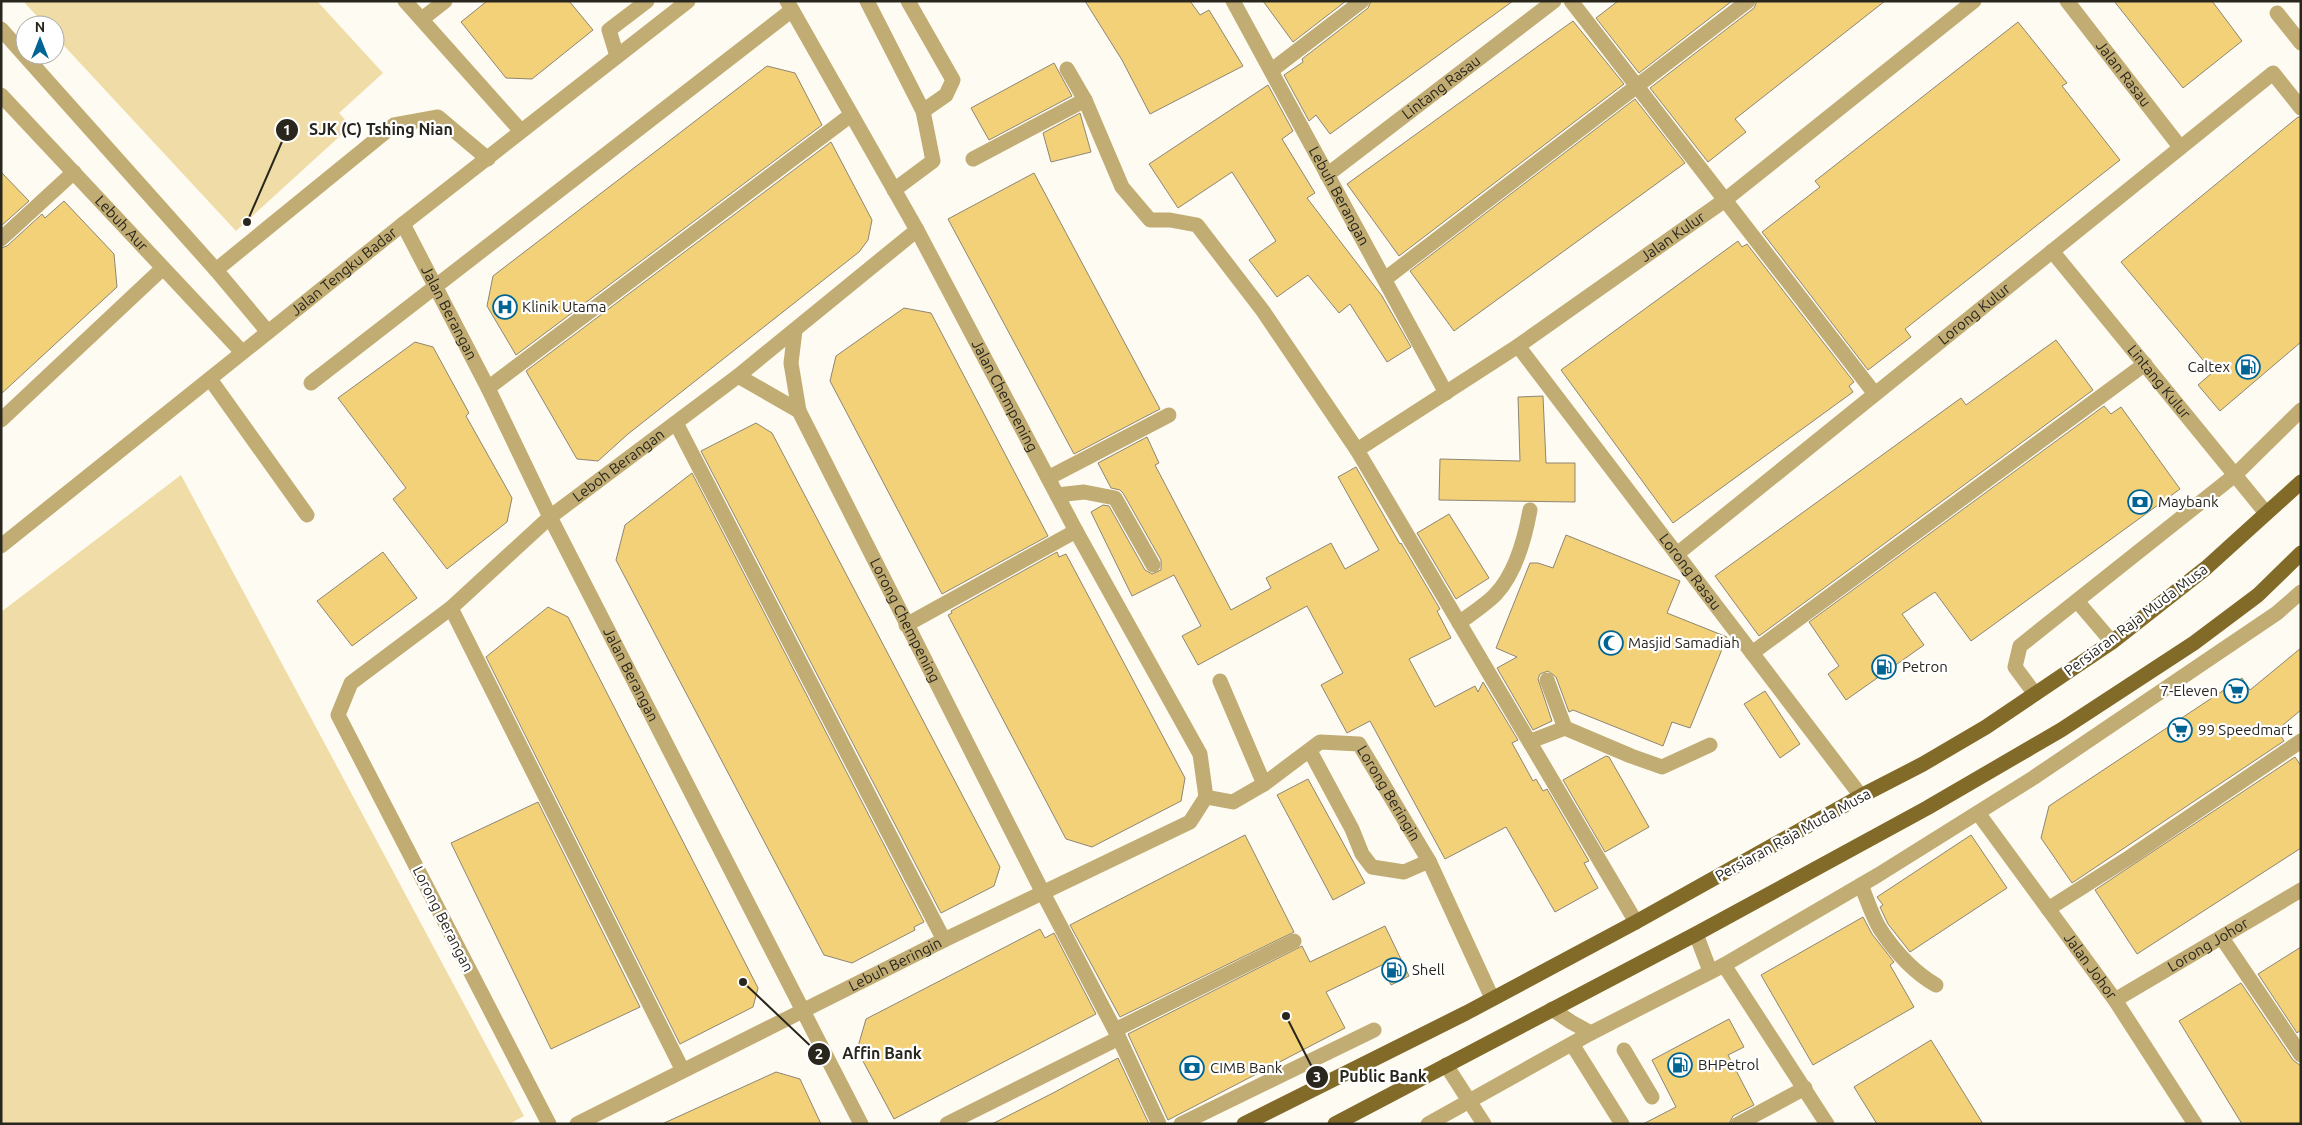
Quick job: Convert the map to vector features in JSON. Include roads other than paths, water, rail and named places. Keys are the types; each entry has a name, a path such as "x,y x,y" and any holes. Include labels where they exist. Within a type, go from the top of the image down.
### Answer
{"main road":[{"name":"Persiaran Raja Muda Musa","path":"1244,1124 1492,998 1636,922 1861,796 1923,764 2035,694 2112,642 2206,568 2301,482"},
{"path":"1335,1124 1696,934 1927,808 2061,730 2194,644 2258,595 2301,553"}],"street":[{"path":"405,1 521,131"},
{"path":"422,19 445,1"},
{"path":"617,56 609,30 647,1"},
{"name":"Jalan Tengku Badar","path":"1,546 403,224 688,1"},
{"path":"908,1 953,80 946,95 923,111"},
{"name":"Lebuh Berangan","path":"1233,1 1446,393"},
{"path":"1272,70 1362,1"},
{"name":"Lintang Rasau","path":"1327,175 1554,1"},
{"path":"1570,1 1876,394"},
{"path":"1384,280 1748,1"},
{"name":"Jalan Kulur","path":"1357,450 1518,346 1725,200 1974,1"},
{"name":"Jalan Rasau","path":"2067,1 2180,147"},
{"path":"869,2 923,111 933,161 894,190"},
{"path":"311,383 790,6"},
{"name":"Jalan Chempening","path":"790,6 917,230 1076,531 1200,754 1206,797"},
{"path":"2277,13 2301,43"},
{"path":"1,29 216,270 268,332"},
{"path":"1067,69 1085,100 1122,187 1150,220 1170,220 1197,225 1263,311 1357,450 1636,922"},
{"name":"Lorong Kulur","path":"1677,554 2272,73 2301,108"},
{"name":"Lebuh Aur","path":"1,95 242,352"},
{"path":"973,159 1085,100"},
{"path":"488,388 851,115"},
{"path":"216,270 394,125 438,117 488,159"},
{"path":"1,239 74,172"},
{"name":"Jalan Berangan","path":"403,224 488,388 550,518 861,1124"},
{"name":"Leboh Berangan","path":"338,715 351,683 451,608 550,518 738,376 917,230"},
{"name":"Lintang Kulur","path":"2052,251 2266,513"},
{"path":"1,420 164,268"},
{"path":"795,330 791,363 798,411"},
{"name":"Lorong Rasau","path":"1518,346 1861,796"},
{"path":"1752,653 2145,364"},
{"path":"738,376 798,411"},
{"path":"210,379 307,515"},
{"path":"2035,694 2015,667 2020,646 2235,475 2301,410"},
{"name":"Lorong Chempening","path":"798,411 1042,893 1117,1034 1159,1124"},
{"path":"1048,478 1169,415"},
{"path":"676,423 944,940"},
{"path":"1057,494 1084,492 1115,498 1152,564"},
{"path":"1459,623 1496,594 1506,579 1525,537 1530,510"},
{"path":"906,625 1076,531"},
{"path":"1428,1124 1591,1033 1717,968 1861,885 1978,813 2176,682 2277,613 2301,592"},
{"path":"2077,601 2112,642"},
{"path":"451,608 682,1069"},
{"path":"1547,680 1565,728"},
{"path":"1220,681 1264,784"},
{"name":"Lorong Berangan","path":"338,715 549,1124"},
{"path":"1531,742 1565,728 1662,767 1710,745"},
{"name":"Lorong Beringin","path":"1206,797 1233,802 1264,784 1320,742 1359,744 1429,861 1492,998"},
{"path":"2048,909 2130,857 2301,742"},
{"path":"1310,751 1352,829 1362,854 1372,867 1404,872 1429,861"},
{"name":"Lebuh Beringin","path":"577,1124 682,1069 804,1012 944,940 1190,822 1206,797"},
{"name":"Jalan Johor","path":"1978,813 2115,1000 2195,1124"},
{"path":"1861,885 1880,928 1909,964 1924,978 1936,984"},
{"name":"Lorong Johor","path":"2115,1000 2301,890"},
{"path":"1696,934 1717,968 1805,1088 1827,1124"},
{"path":"2222,938 2301,1054"},
{"path":"947,1124 1294,941"},
{"path":"1552,1009 1591,1033"},
{"path":"1181,1124 1374,1030"},
{"path":"1572,1044 1622,1124"},
{"path":"1624,1050 1652,1097"},
{"path":"1446,1065 1484,1124"},
{"path":"1738,1124 1805,1088"}],"place":[{"name":"SJK (C) Tshing Nian","path":"247,222"},
{"name":"Klinik Utama","path":"505,307"},
{"name":"Caltex","path":"2248,367"},
{"name":"Maybank","path":"2140,502"},
{"name":"Masjid Samadiah","path":"1611,643"},
{"name":"Petron","path":"1884,667"},
{"name":"7-Eleven","path":"2236,691"},
{"name":"99 Speedmart","path":"2180,730"},
{"name":"Shell","path":"1394,970"},
{"name":"Affin Bank","path":"743,982"},
{"name":"Public Bank","path":"1286,1016"},
{"name":"BHPetrol","path":"1680,1065"},
{"name":"CIMB Bank","path":"1192,1068"}]}
